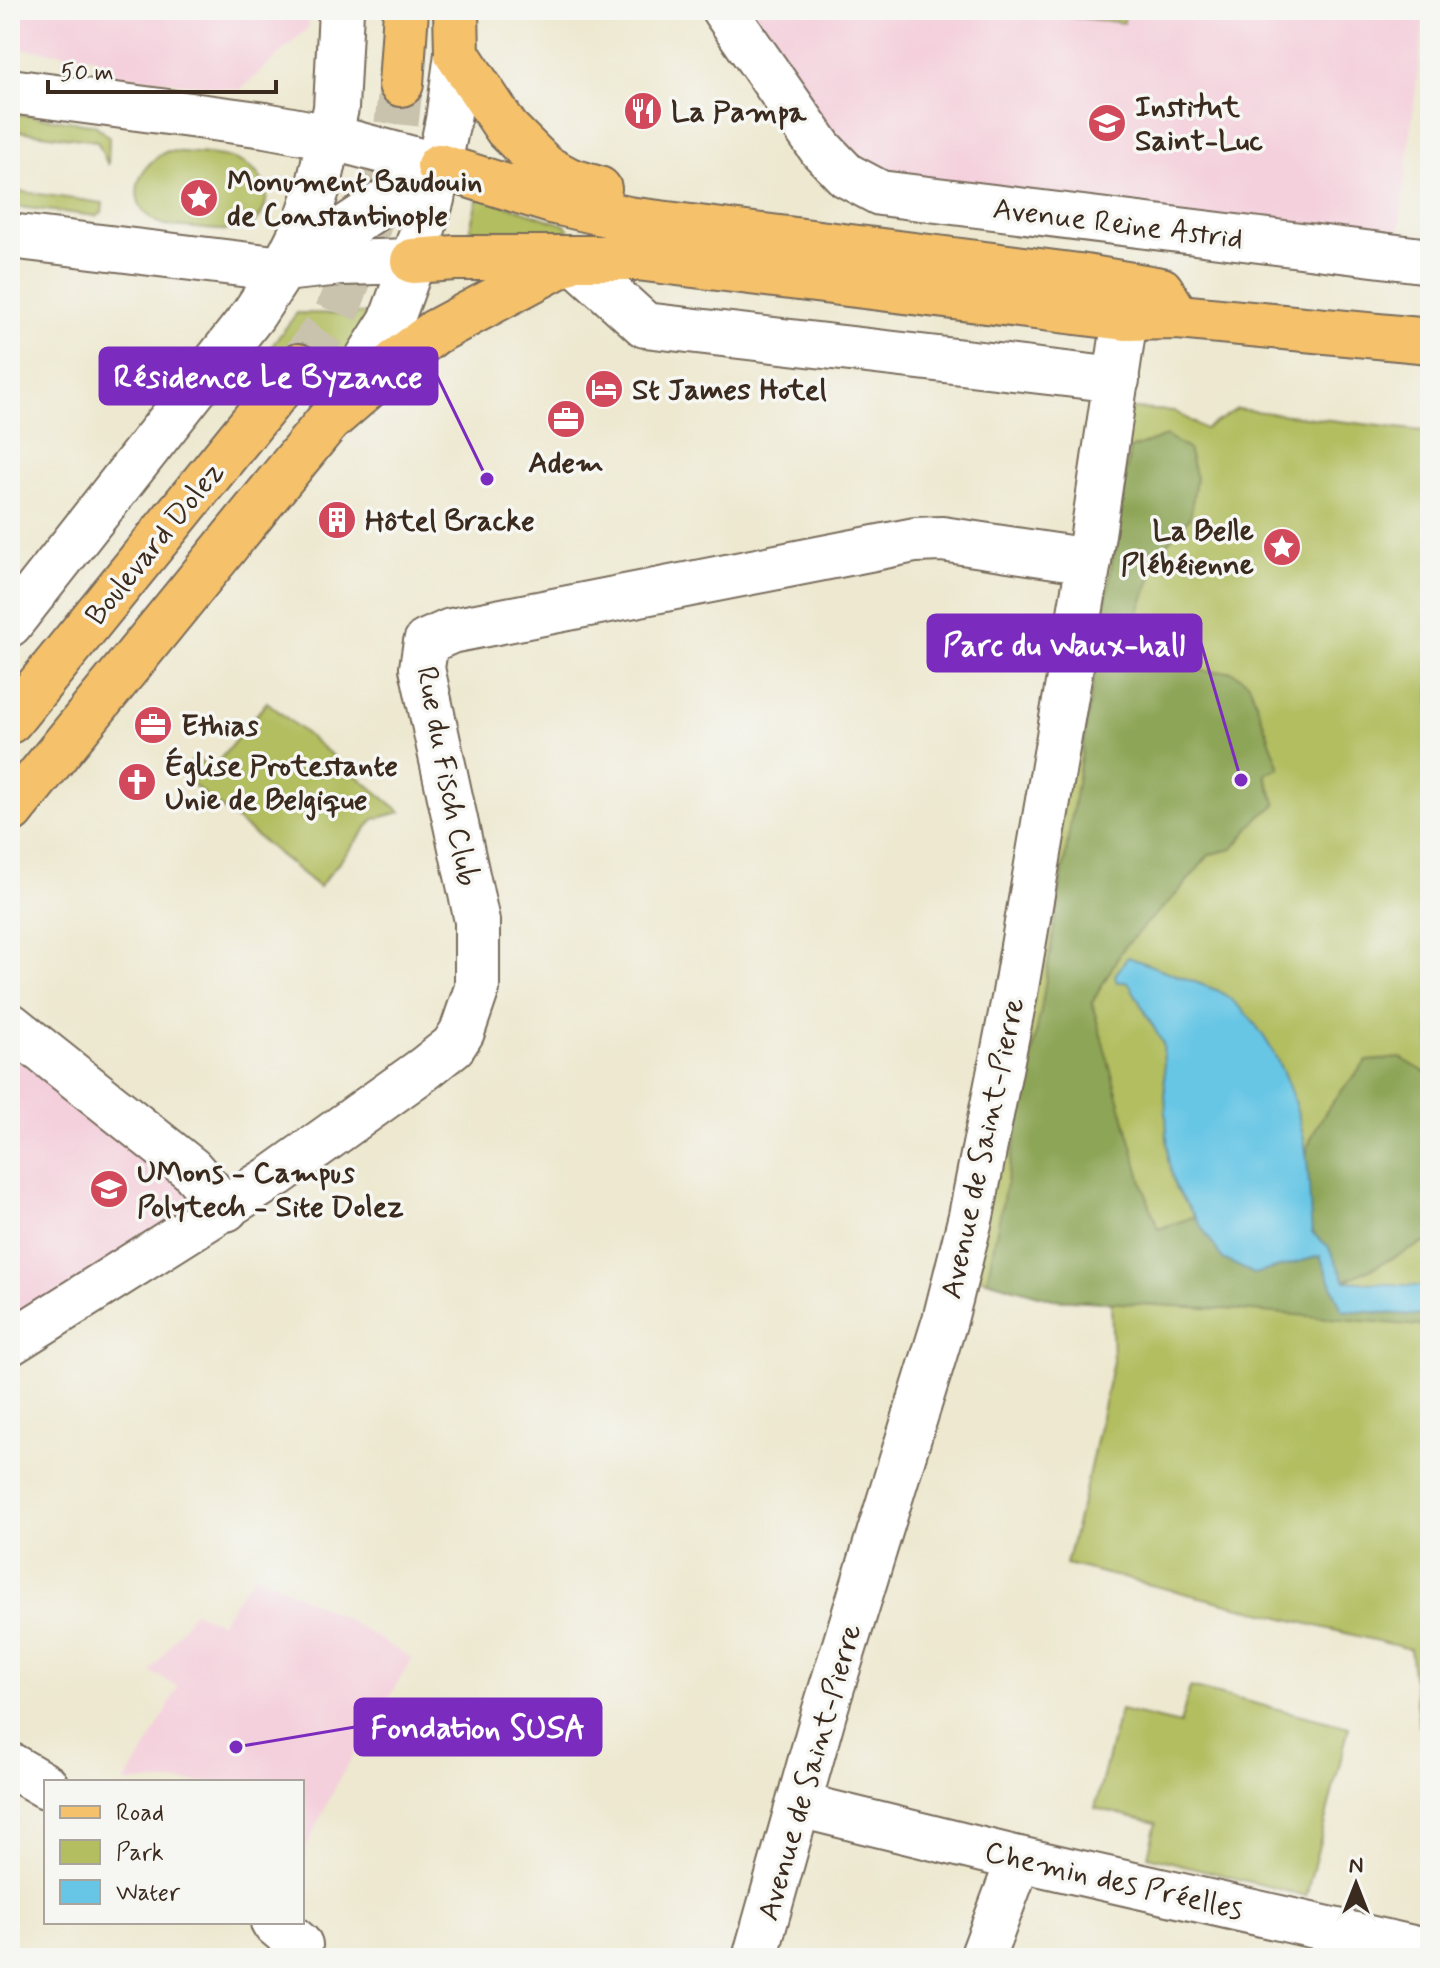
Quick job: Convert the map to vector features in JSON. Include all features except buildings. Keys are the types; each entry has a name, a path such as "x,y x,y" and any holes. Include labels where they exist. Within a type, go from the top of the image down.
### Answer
{"main road":[{"path":"401,84 406,10"},
{"path":"456,10 457,54 507,129 545,167 569,180 630,196 739,211 765,238"},
{"name":"Avenue Reine Astrid","path":"453,163 555,202 628,219 1079,276 1161,290 1178,317"},
{"path":"413,261 455,258 637,258 1125,318 1178,317 1430,341"},
{"path":"11,810 328,421 435,332 572,259"},
{"name":"Boulevard Dolez","path":"10,721 298,366"}],"street":[{"name":"Boulevard Dolez","path":"10,624 258,307 283,269 306,223 333,122 341,10"},
{"name":"Avenue Reine Astrid","path":"724,10 821,149 846,175 880,193 1430,261"},
{"path":"328,421 391,321 432,199 453,163 457,54"},
{"path":"10,91 243,122 333,122 453,163"},
{"path":"283,269 453,163"},
{"path":"10,236 283,269 341,263 413,261"},
{"path":"572,259 645,325 1117,380"},
{"name":"Avenue de Saint-Pierre","path":"755,1958 824,1713 958,1272 1014,999 1089,561 1125,318"},
{"name":"Rue du Fisch Club","path":"10,1343 130,1265 226,1209 378,1104 453,1046 470,1014 477,988 477,921 422,668 426,642 451,631 915,540 953,540 1089,561"},
{"path":"10,1025 191,1169 226,1209"},
{"path":"10,1765 44,1785"},
{"name":"Chemin des Préelles","path":"799,1805 1019,1859 1430,1952"},
{"path":"982,1958 1019,1859"},
{"path":"275,1924 300,1945 297,1958"}],"shaded area":[{"path":"10,10 307,10 309,27 240,90 96,72 97,58 10,47"},
{"name":"Institut Saint-Luc","path":"724,10 1425,10 1396,257 880,193"},
{"name":"UMons - Campus Polytech - Site Dolez","path":"10,1025 226,1209 10,1344"},
{"path":"255,1573 344,1618 412,1659 338,1781 304,1853 304,1780 126,1780 178,1687 151,1672 194,1611 220,1623"}],"green space":[{"path":"1014,10 1125,10 1124,23"},
{"path":"10,113 95,125 109,137 108,165 97,141 10,130"},
{"path":"168,151 226,157 251,168 267,191 260,217 252,224 231,230 172,226 152,219 138,201 139,181 150,163"},
{"path":"10,190 103,203 102,213 96,216 10,206"},
{"path":"478,196 565,225 569,230 562,236 466,245"},
{"path":"297,313 375,314 369,330 324,385 271,347"},
{"path":"1113,408 1174,411 1205,429 1237,409 1430,432 1430,1729 1419,1726 1410,1649 1066,1564 1113,1361 1111,1302 1053,1299 958,1272"},
{"path":"1166,436 1188,449 1196,478 1190,517 1162,549 1140,609 1140,642 1177,638 1184,658 1195,668 1210,672 1231,671 1249,683 1280,768 1265,774 1276,805 1258,818 1233,849 1210,854 1174,897 1122,950 1092,1003 1142,1182 1158,1229 1196,1216 1223,1259 1254,1274 1320,1256 1342,1310 1430,1316 1430,1327 1240,1310 1053,1299 987,1280 1042,1004 1130,449"},
{"path":"267,702 401,812 374,819 319,887 181,775 195,757 212,769"},
{"path":"1401,1058 1430,1075 1430,1240 1345,1281 1328,1247 1312,1233 1306,1184 1309,1143 1322,1118 1367,1061"},
{"path":"1190,1687 1349,1727 1306,1896 1148,1856 1156,1823 1095,1808 1120,1710 1180,1724"}],"water":[{"path":"1128,957 1219,991 1251,1019 1275,1056 1299,1119 1307,1162 1312,1233 1328,1246 1345,1281 1430,1287 1430,1316 1342,1310 1320,1256 1254,1274 1223,1259 1175,1187 1168,1160 1163,1044 1130,985 1117,982 1115,975"}],"tunnel":[{"path":"298,366 336,314 366,237 396,128 401,84"}],"place":[{"name":"La Pampa","path":"643,111"},
{"name":"Institut Saint-Luc","path":"1107,123"},
{"name":"Monument Baudouin de Constantinople","path":"199,198"},
{"name":"St James Hotel","path":"604,389"},
{"name":"Adem","path":"566,419"},
{"name":"Résidence Le Byzance","path":"487,479"},
{"name":"Hôtel Bracke","path":"337,520"},
{"name":"La Belle Plébéienne","path":"1282,547"},
{"name":"Ethias","path":"153,725"},
{"name":"Parc du Waux-hall","path":"1241,780"},
{"name":"Église Protestante Unie de Belgique","path":"137,782"},
{"name":"UMons - Campus Polytech - Site Dolez","path":"109,1189"},
{"name":"Fondation SUSA","path":"236,1747"}]}
